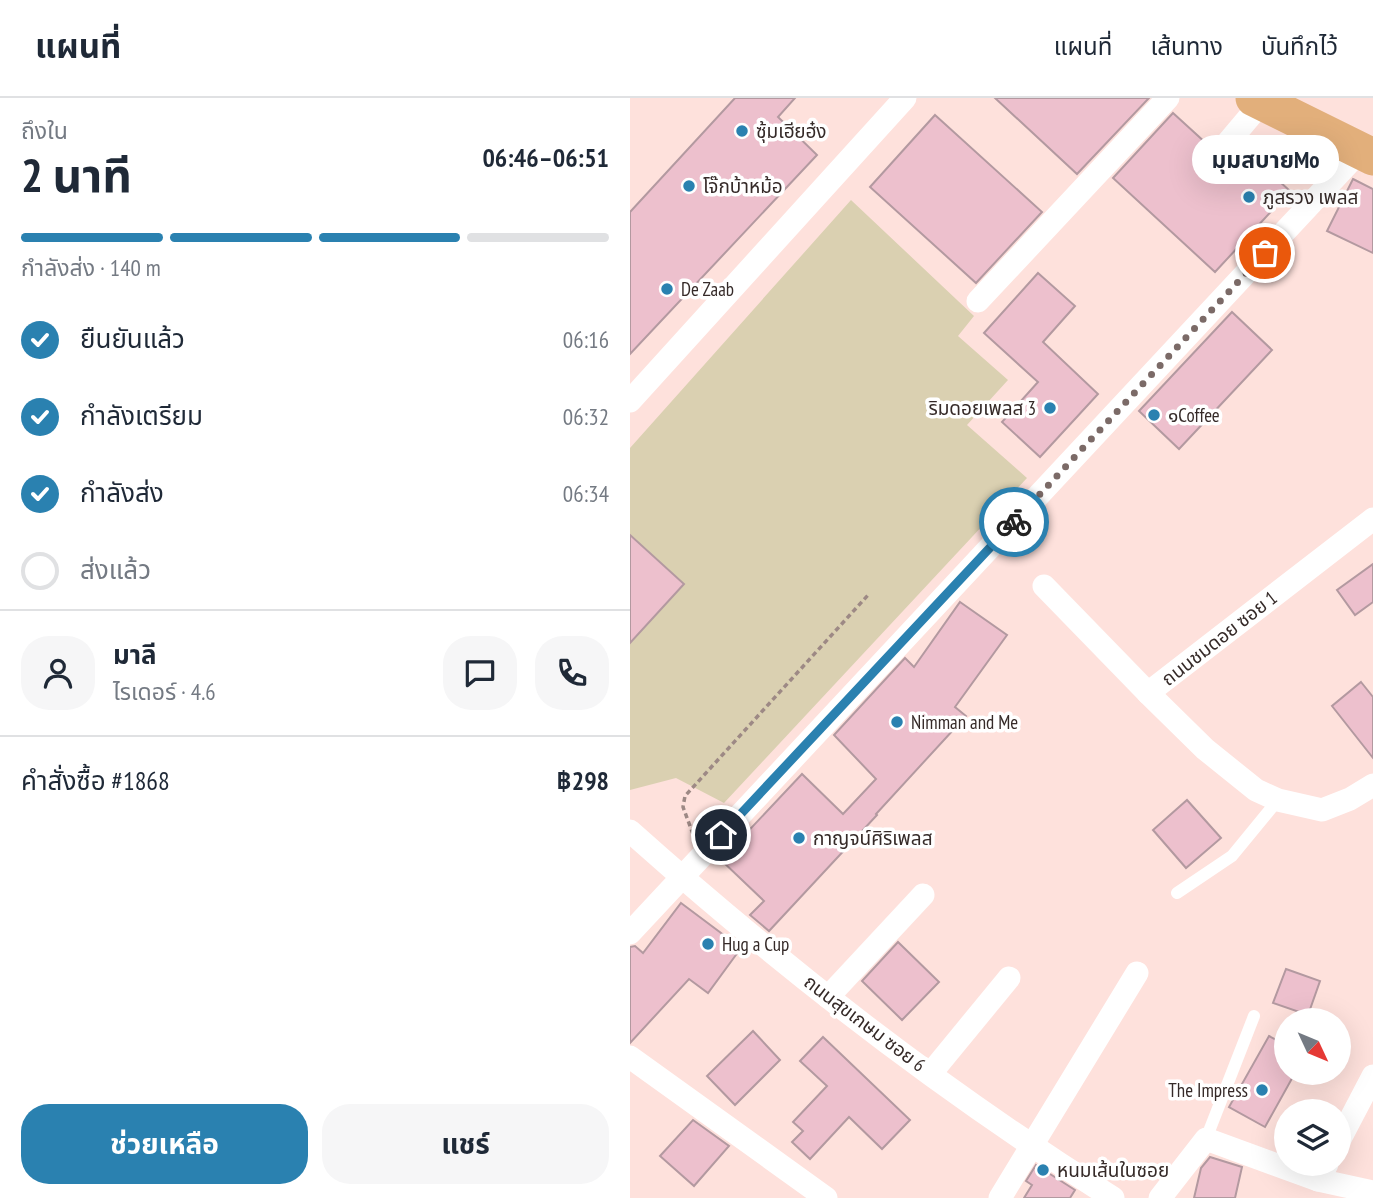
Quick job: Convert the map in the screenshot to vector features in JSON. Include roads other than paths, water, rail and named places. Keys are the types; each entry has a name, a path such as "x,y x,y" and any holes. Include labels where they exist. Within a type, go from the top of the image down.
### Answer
{"main road":[{"path":"1258,100 1366,154"}],"street":[{"path":"630,401 905,98"},
{"path":"978,301 1168,98"},
{"path":"1214,159 1258,100"},
{"path":"630,933 1366,154"},
{"name":"ถนนชมดอย ซอย 1","path":"1373,519 1148,693 1215,757 1256,790 1278,800 1322,810 1350,799 1373,785"},
{"path":"1044,586 1148,693"},
{"name":"ถนนสุขเกษม ซอย 6","path":"630,831 682,878 828,997 1030,1146 1113,1198"},
{"path":"828,997 923,895"},
{"path":"1000,1198 1137,972"},
{"path":"931,1073 1009,978"},
{"path":"630,1057 825,1198"},
{"path":"1351,1118 1373,1076"},
{"path":"1160,1198 1206,1139 1274,1158"},
{"path":"1333,1176 1373,1192"}],"lane":[{"path":"1177,893 1232,856 1278,800"},
{"path":"1206,1139 1254,1016"}],"place":[{"name":"ซุ้มเฮียฮ๋ง","path":"742,131"},
{"name":"โจ๊กบ้าหม้อ","path":"689,186"},
{"name":"ภูสรวง เพลส","path":"1249,197"},
{"name":"มุมสบายMo","path":"1265,253"},
{"name":"De Zaab","path":"667,289"},
{"name":"ริมดอยเพลส 3","path":"1050,408"},
{"name":"๑Coffee","path":"1154,415"},
{"name":"Nimman and Me","path":"897,722"},
{"name":"กาญจน์ศิริเพลส","path":"799,838"},
{"name":"Hug a Cup","path":"708,944"},
{"name":"The Impress","path":"1262,1090"},
{"name":"หนมเส้นในซอย","path":"1043,1170"}]}
